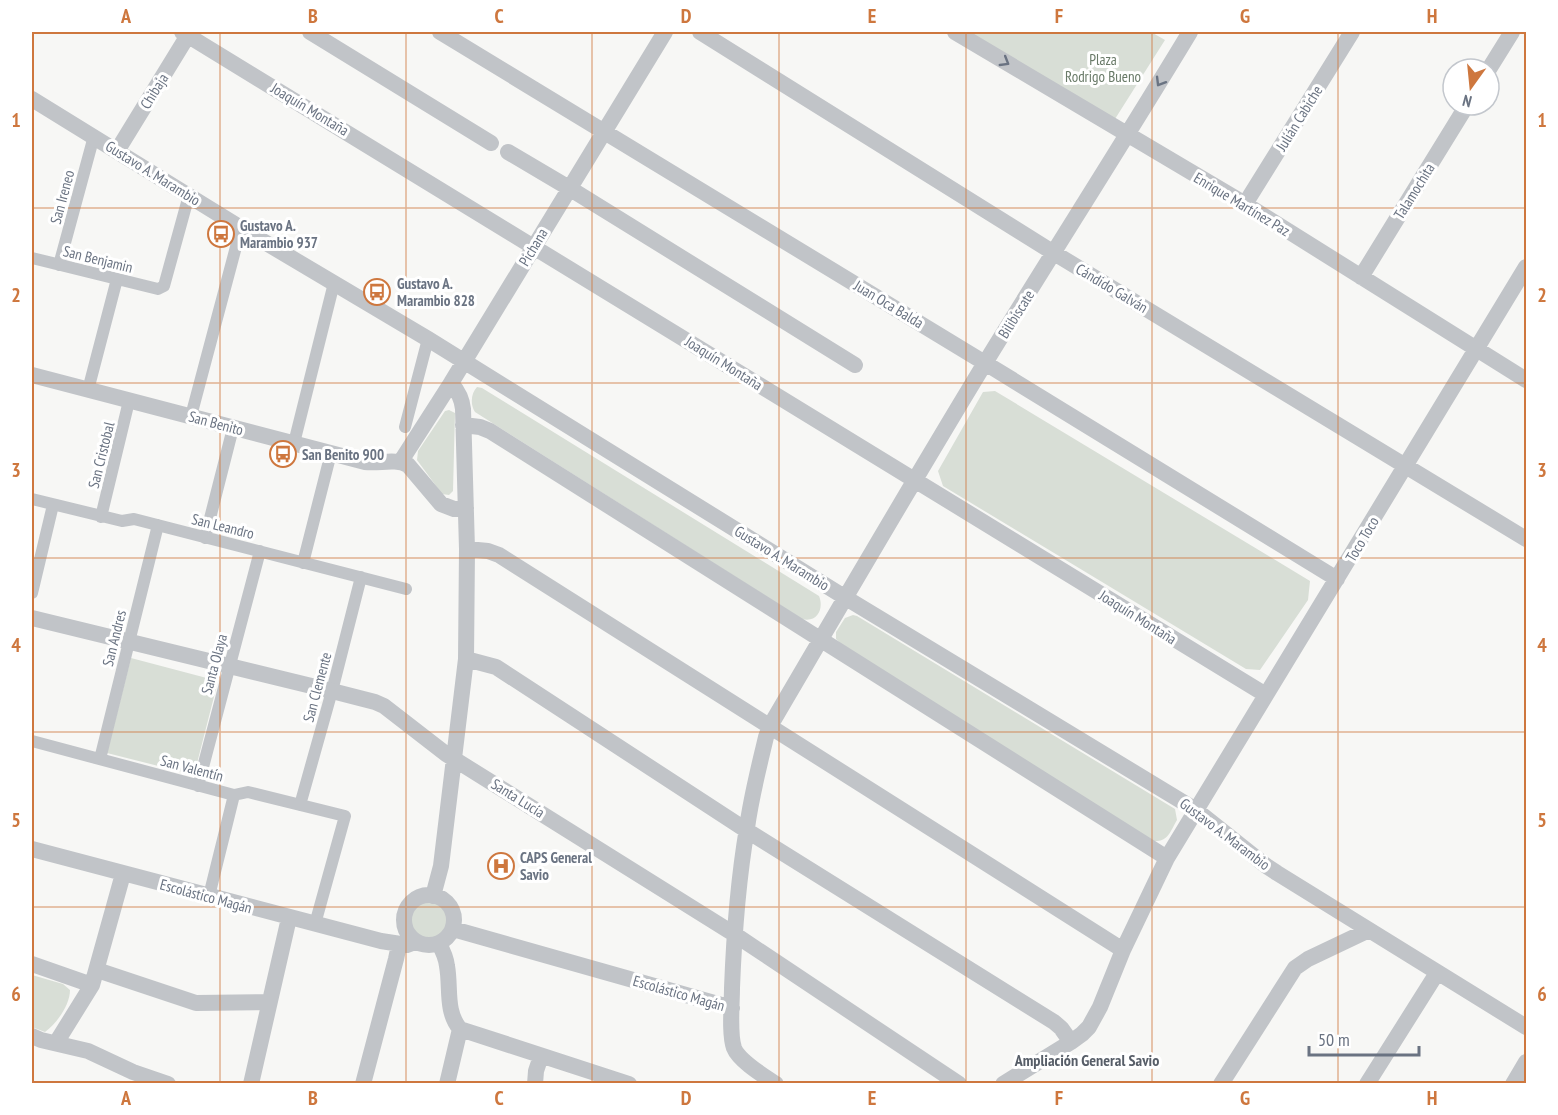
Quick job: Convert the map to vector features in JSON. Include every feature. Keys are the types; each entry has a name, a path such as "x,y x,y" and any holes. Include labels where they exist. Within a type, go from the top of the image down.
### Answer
{"street":[{"path":"310,32 491,143"},
{"name":"Juan Oca Balda","path":"440,32 1337,579"},
{"name":"Pichana","path":"401,461 464,362 664,32"},
{"name":"Cándido Galván","path":"700,32 1054,253 1527,539"},
{"name":"Enrique Martínez Paz","path":"955,32 1245,204 1527,380"},
{"name":"Bilibiscate","path":"768,1081 739,1057 734,1048 732,1008 734,934 746,830 770,726 915,480 1190,32"},
{"name":"Julián Cabiche","path":"1245,204 1352,32"},
{"path":"1496,57 1512,32"},
{"name":"Chibaja","path":"117,151 187,33"},
{"name":"Joaquín Montaña","path":"187,33 1266,695"},
{"name":"Gustavo A. Marambio","path":"32,99 1196,810 1264,864 1527,1027"},
{"name":"Talamochita","path":"1361,277 1460,117"},
{"name":"San Ireneo","path":"58,265 94,136"},
{"path":"508,152 855,365"},
{"name":"San Benjamin","path":"32,258 158,289 165,286 189,195"},
{"path":"191,416 241,228"},
{"name":"Toco Toco","path":"1003,1083 1071,1042 1089,1027 1167,858 1527,267"},
{"path":"88,390 117,279"},
{"path":"294,443 334,283"},
{"path":"405,427 428,339"},
{"name":"San Benito","path":"32,375 365,462 401,461"},
{"path":"433,896 441,866 466,659 467,549 463,401 451,382"},
{"name":"San Cristobal","path":"101,517 129,401"},
{"path":"463,425 490,431 1167,858"},
{"path":"205,538 233,428"},
{"path":"303,563 331,453"},
{"path":"401,461 408,465 441,504 454,509 466,508"},
{"name":"San Leandro","path":"32,499 101,517 122,521 134,519 406,589"},
{"path":"32,593 53,505"},
{"name":"San Andres","path":"100,759 158,525"},
{"path":"467,549 488,551 499,555 1123,950"},
{"name":"Santa Olaya","path":"198,786 260,551"},
{"name":"San Clemente","path":"300,805 361,577"},
{"name":"Santa Lucía","path":"32,618 332,691 384,706 455,760 734,934 959,1083"},
{"path":"466,659 496,668 746,830 1054,1022 1071,1042"},
{"name":"San Valentín","path":"32,741 234,795 248,792 345,816 315,924"},
{"path":"209,896 234,795"},
{"name":"Escolástico Magán","path":"32,849 381,941 431,946 439,944"},
{"path":"40,1044 94,977 123,874"},
{"path":"381,941 397,928 408,906 414,900 421,896 433,896 445,901 454,915 454,923 447,939 439,944 448,967 451,1013 460,1029 629,1083"},
{"path":"363,1083 396,959 409,936 403,921 404,913"},
{"path":"251,1083 289,918"},
{"name":"Escolástico Magán","path":"453,929 732,1008"},
{"path":"1221,1083 1295,968 1308,959 1369,930"},
{"path":"32,964 196,1003 269,1002"},
{"path":"1367,1083 1437,972"},
{"path":"447,1083 460,1029"},
{"path":"40,1044 88,1051 133,1072 168,1083"},
{"path":"535,1083 541,1056"},
{"path":"1513,1083 1527,1062"}],"green space":[{"name":"Plaza Rodrigo Bueno","path":"969,32 1151,32 1165,40 1115,119"},
{"path":"477,387 819,596 821,605 816,617 808,620 802,619 475,412 472,399"},
{"path":"995,391 1310,581 1308,600 1260,670 1246,669 943,486 938,471 983,392"},
{"path":"445,411 455,413 453,491 449,495 442,494 417,460 418,451"},
{"path":"853,615 1175,809 1177,820 1170,832 1161,840 1151,841 840,643 836,639 836,632 845,618"},
{"path":"131,658 218,681 194,775 107,753"},
{"path":"429,902 441,908 447,920 441,932 429,938 417,932 411,920 417,908"},
{"path":"32,975 63,984 70,990 68,1002 62,1013 45,1032 32,1027"}],"place":[{"name":"Gustavo A. Marambio 937","path":"221,234"},
{"name":"Gustavo A. Marambio 828","path":"377,292"},
{"name":"San Benito 900","path":"283,454"},
{"name":"CAPS General Savio","path":"501,866"}],"district":[{"name":"Ampliación General Savio","path":"1087,1060"}]}
